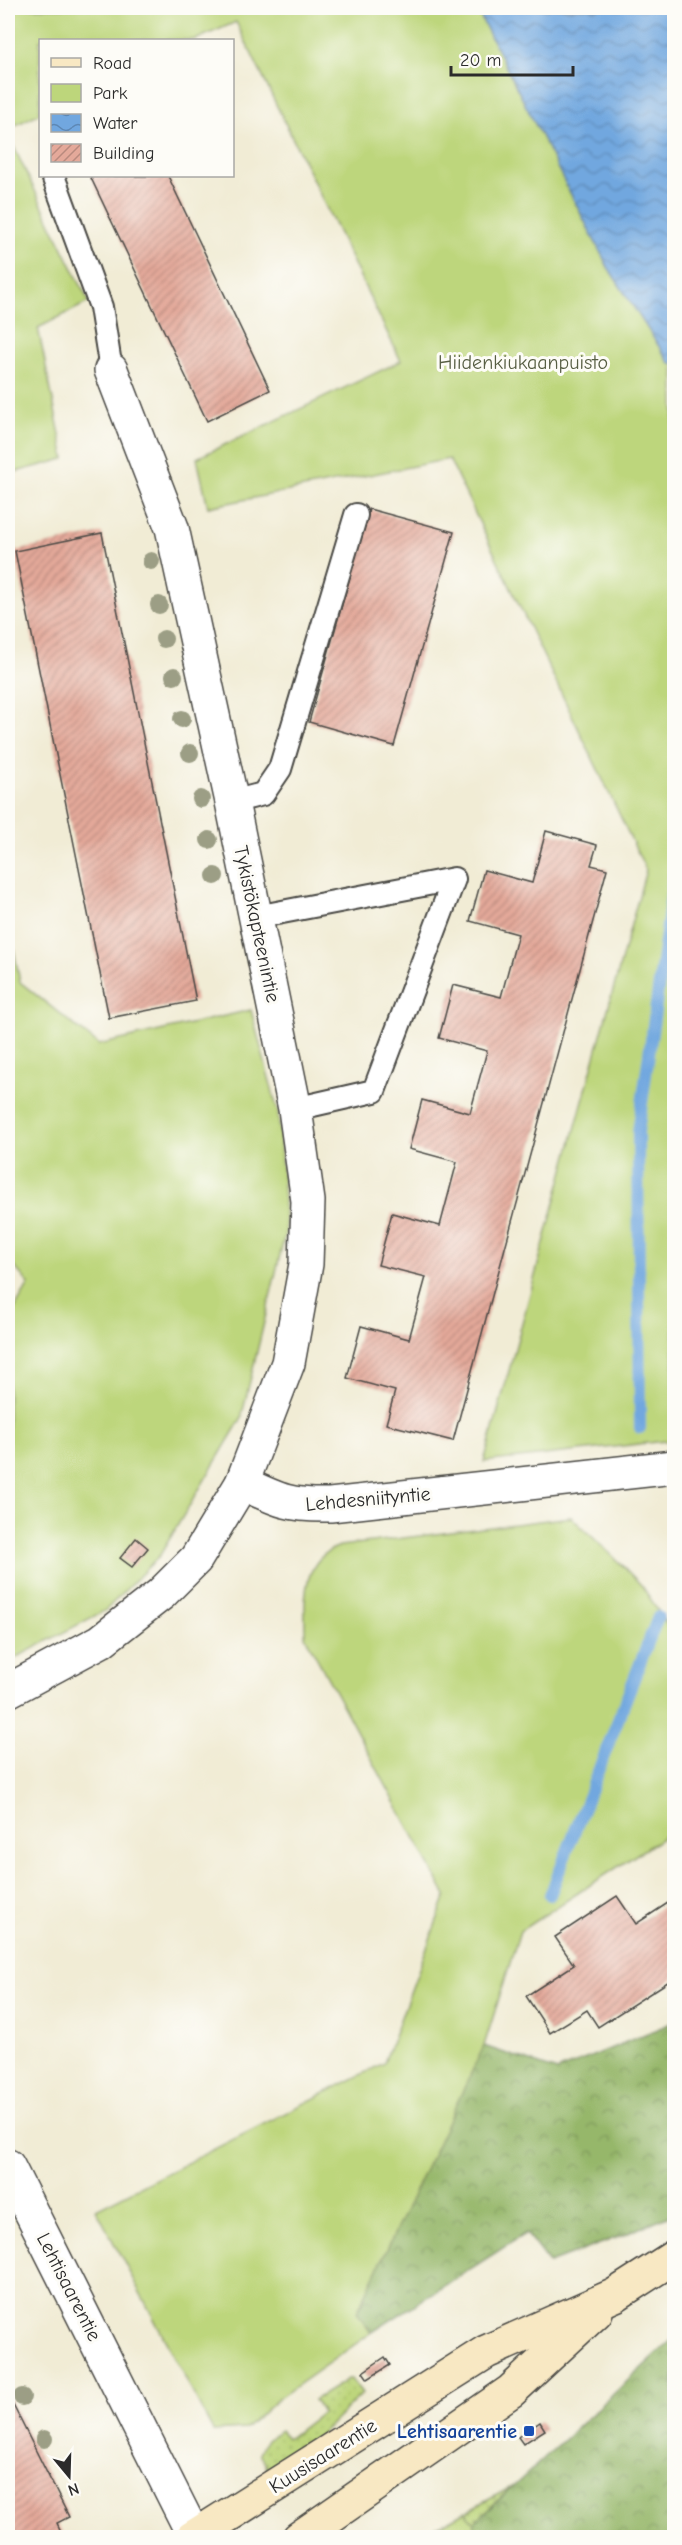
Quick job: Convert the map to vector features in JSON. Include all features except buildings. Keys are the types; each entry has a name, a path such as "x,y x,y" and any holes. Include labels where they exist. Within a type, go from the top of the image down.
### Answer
{"main road":[{"name":"Kuusisaarentie","path":"194,2537 486,2352 615,2295 675,2257"},
{"name":"Kuusisaarentie","path":"299,2538 511,2391 615,2295"}],"street":[{"name":"Tykistökapteenintie","path":"111,370 172,528 232,802 295,1109 308,1201 306,1264 288,1363 242,1483"},
{"name":"Lehdesniityntie","path":"242,1483 278,1500 296,1505 330,1505 675,1467"},
{"path":"8,1691 100,1641 161,1594 196,1559 242,1483"},
{"name":"Lehtisaarentie","path":"8,2166 194,2537"}],"lane":[{"path":"53,177 101,307 111,370"},
{"path":"232,802 263,794 280,769 356,515"},
{"path":"256,917 454,879 374,1091 295,1109"}],"green space":[{"name":"Hiidenkiukaanpuisto","path":"8,8 476,8 609,269 669,362 674,365 674,1440 484,1462 646,870 449,459 208,507 197,458 401,361 236,22 197,39 39,39 39,114 8,129"},
{"path":"8,135 89,302 38,328 65,459 8,474"},
{"path":"8,920 20,982 99,1045 251,1010 278,1112 286,1230 241,1419 160,1555 106,1610 8,1662 8,1320 29,1284 8,1259"},
{"path":"571,1517 642,1586 674,1635 674,1830 520,1931 484,2046 357,2312 371,2333 279,2398 245,2429 213,2431 96,2209 384,2063 446,1896 305,1636 306,1596 311,1571 327,1552 340,1546"},
{"path":"674,2022 674,2213 549,2263 526,2233 371,2333 357,2312 484,2046 557,2071"},
{"path":"674,2338 673,2537 469,2538 475,2522"},
{"path":"350,2378 362,2394 301,2454 271,2474 259,2453 266,2440 280,2430 287,2439 322,2412 314,2400"},
{"path":"513,2486 475,2522 469,2537 420,2538"},
{"path":"465,2512 475,2522 469,2537 418,2537"}],"water":[{"path":"476,8 674,8 674,365 669,362 609,269"}],"waterway":[{"path":"640,1428 638,1132 674,877"},
{"path":"550,1895 658,1617"}],"place":[{"name":"Lehtisaarentie","path":"529,2431"}]}
